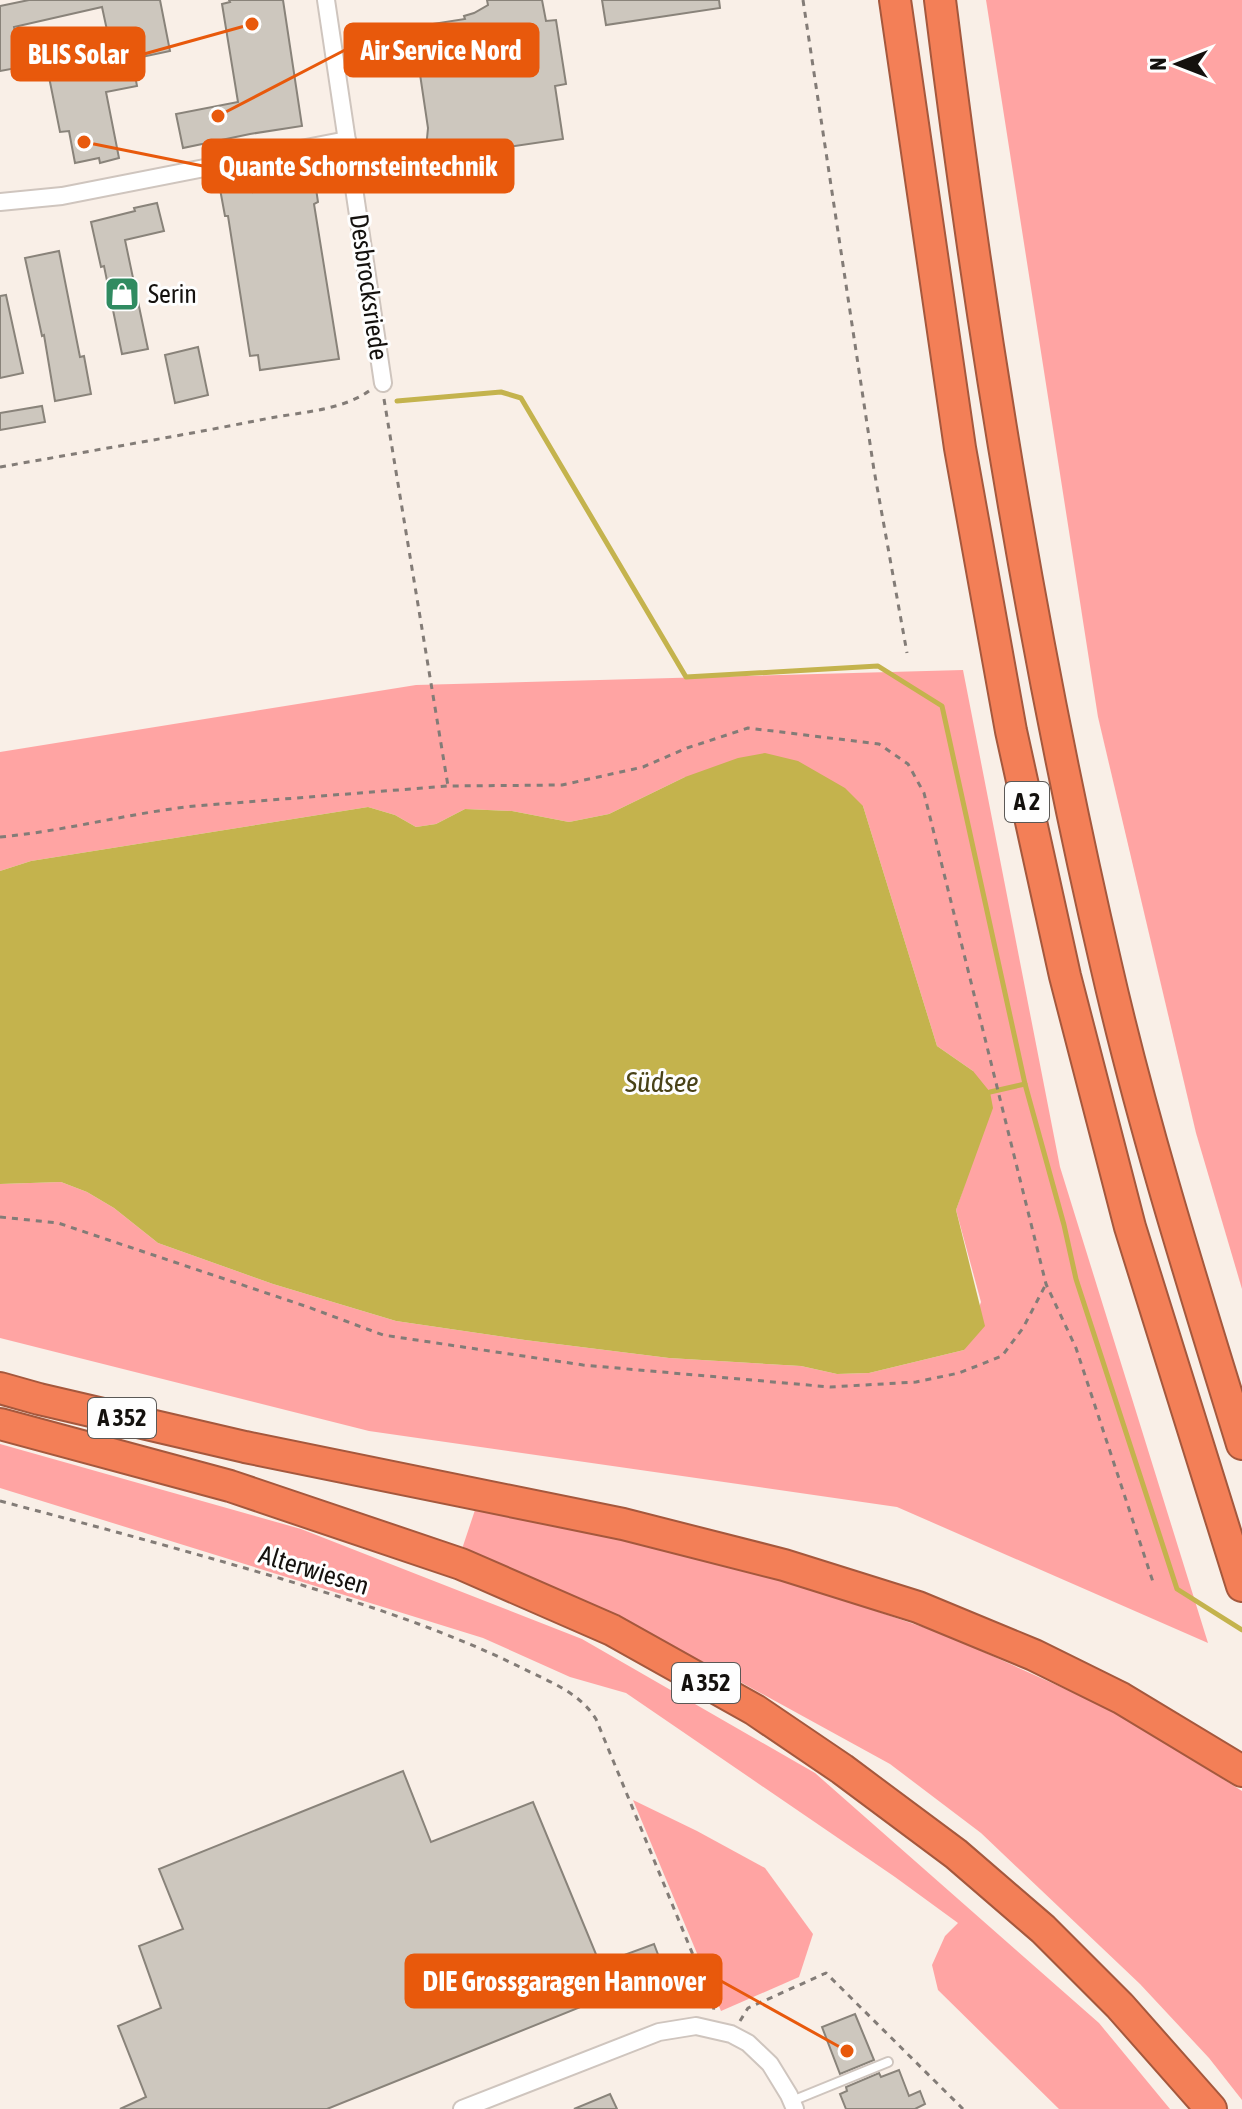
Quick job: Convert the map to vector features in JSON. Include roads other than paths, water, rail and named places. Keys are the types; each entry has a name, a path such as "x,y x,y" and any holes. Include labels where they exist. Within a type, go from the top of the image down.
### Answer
{"highway":[{"name":"A 2","path":"895,0 960,448 1011,731 1061,961 1130,1227 1242,1586"},
{"name":"A 2","path":"940,0 960,159 998,410 1052,716 1106,968 1170,1212 1242,1444"},
{"name":"A 352","path":"0,1388 245,1447 623,1524 784,1565 918,1607 1034,1655 1121,1698 1242,1771"},
{"name":"A 352","path":"0,1424 230,1486 461,1564 612,1630 755,1710 842,1769 956,1854 1043,1929 1120,2006 1211,2109"}],"street":[{"name":"Desbrocksriede","path":"326,0 383,383"},
{"path":"0,202 62,196 347,140"},
{"path":"462,2109 659,2032 696,2026 731,2034 748,2043 770,2064 793,2105"}],"lane":[{"path":"793,2105 888,2062"}],"water":[{"name":"Südsee","path":"765,753 798,761 845,788 863,806 937,1046 973,1071 990,1092 993,1108 956,1210 985,1326 964,1350 869,1373 837,1374 801,1366 669,1358 396,1321 273,1284 158,1243 114,1208 87,1192 61,1182 0,1184 0,871 31,861 368,807 395,815 416,827 436,824 465,809 512,811 569,822 609,814 685,777 738,758"}],"waterway":[{"path":"397,401 501,392 521,398 686,677 878,666 942,706 1025,1084"},
{"path":"990,1092 1025,1084 1076,1279 1177,1589 1242,1630"}],"place":[{"name":"BLIS Solar","path":"252,24"},
{"name":"Air Service Nord","path":"218,116"},
{"name":"Quante Schornsteintechnik","path":"84,142"},
{"name":"Serin","path":"122,294"},
{"name":"DIE Grossgaragen Hannover","path":"847,2051"}]}
